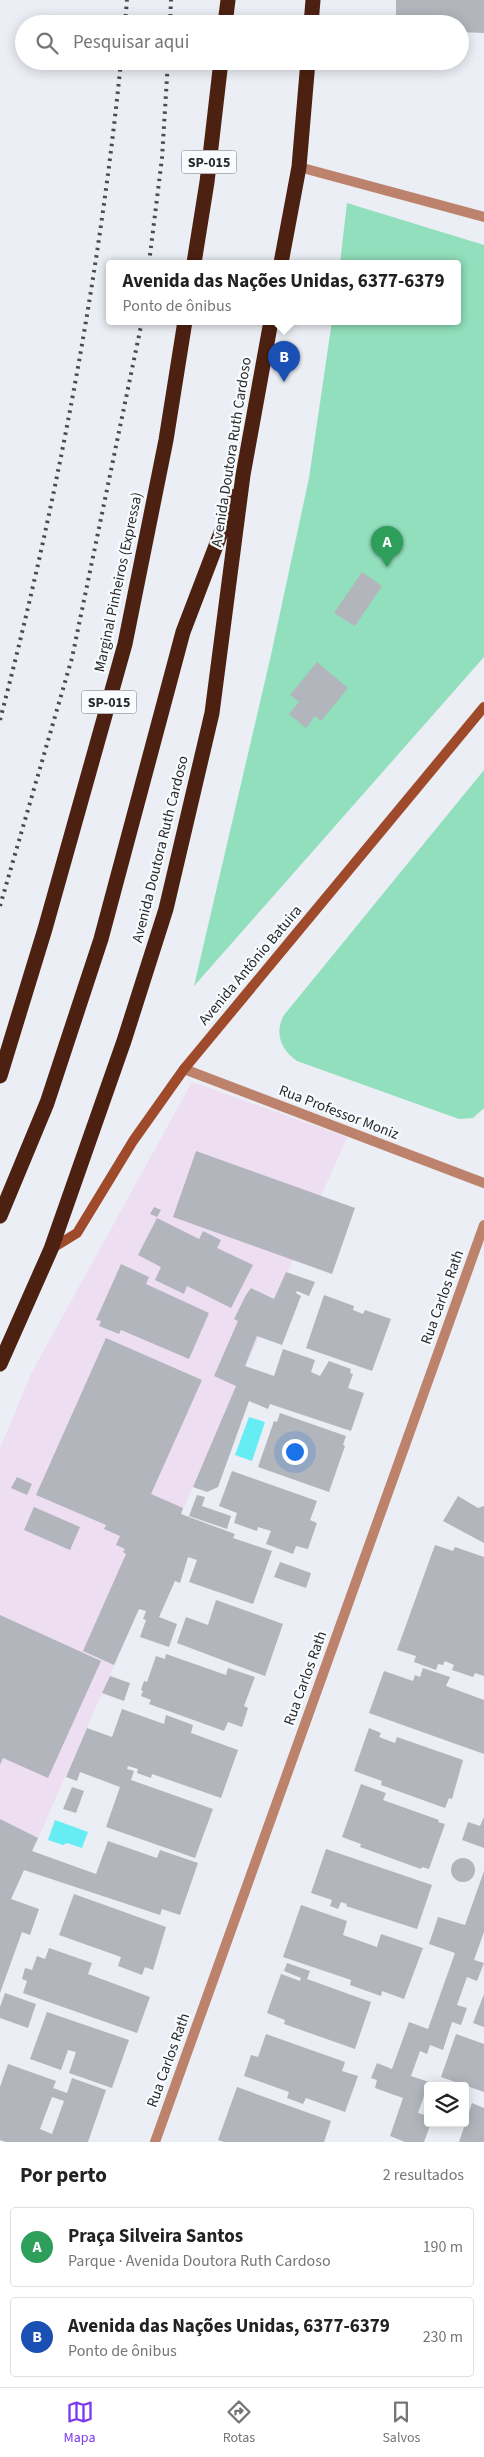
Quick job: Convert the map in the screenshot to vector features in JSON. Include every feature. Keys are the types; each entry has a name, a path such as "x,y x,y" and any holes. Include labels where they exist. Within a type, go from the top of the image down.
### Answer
{"highway":[{"path":"226,15 228,0"},
{"path":"312,15 313,0"},
{"name":"SP-015","path":"194,260 220,70"},
{"path":"283,260 299,167 307,70"},
{"name":"Marginal Pinheiros (Expressa)","path":"0,1076 48,920 125,644 166,440 184,325"},
{"name":"Avenida Doutora Ruth Cardoso","path":"0,1364 51,1248 124,1041 166,909 212,713 243,475 270,325"},
{"path":"0,1216 47,1103 101,939 183,632 243,475"}],"street":[{"path":"299,167 484,217"},
{"name":"Avenida Antônio Batuira","path":"51,1248 77,1233 133,1141 184,1069 484,707"},
{"name":"Rua Professor Moniz","path":"184,1069 484,1183"},
{"name":"Rua Carlos Rath","path":"155,2142 484,1225"}],"shaded area":[{"path":"192,1082 347,1137 0,1925 0,1448 32,1372"}],"green space":[{"path":"347,203 484,245 484,657 194,986 271,655 309,478 331,325 461,325 461,260 340,260"},
{"path":"484,770 484,1108 473,1118 459,1119 297,1061 291,1057 283,1046 280,1028 284,1015"}],"water":[{"path":"249,1417 265,1422 252,1461 235,1455"},
{"path":"55,1820 88,1832 82,1848 48,1840"}],"building":[{"path":"396,0 484,0 484,33 469,32 469,15 396,15"},
{"path":"362,572 382,586 355,626 334,613"},
{"path":"317,662 348,688 321,721 315,716 306,728 289,714 299,702 290,695"},
{"path":"196,1151 355,1208 332,1274 173,1217"},
{"path":"154,1207 161,1210 157,1217 150,1214"},
{"path":"157,1218 199,1239 203,1231 221,1240 217,1248 253,1265 231,1308 187,1286 184,1294 155,1280 161,1267 138,1255"},
{"path":"121,1264 149,1277 146,1284 209,1313 189,1359 121,1330 119,1334 99,1326 101,1321 96,1320"},
{"path":"286,1272 315,1282 309,1296 297,1291 296,1293 301,1296 282,1345 257,1336 245,1366 274,1376 283,1349 315,1360 311,1372 320,1376 329,1361 351,1369 350,1373 353,1374 348,1388 364,1393 351,1431 270,1404 268,1409 249,1401 218,1487 207,1492 193,1487 236,1386 214,1376 238,1321 234,1319 251,1288 274,1299"},
{"path":"324,1295 354,1306 353,1310 363,1314 365,1310 391,1319 372,1371 306,1348"},
{"path":"106,1338 202,1380 151,1494 183,1508 181,1514 235,1534 233,1538 272,1551 253,1604 189,1582 197,1560 188,1557 180,1583 175,1581 159,1617 177,1624 169,1647 140,1637 146,1620 143,1619 146,1611 139,1609 114,1665 83,1651 126,1554 123,1552 125,1549 116,1545 120,1536 104,1529 106,1525 36,1495"},
{"path":"280,1413 346,1436 343,1445 345,1446 329,1492 258,1467 274,1421 277,1422"},
{"path":"232,1471 317,1501 310,1520 317,1523 308,1549 296,1546 293,1554 266,1544 271,1531 258,1527 257,1531 234,1523 237,1513 219,1506"},
{"path":"17,1477 32,1484 27,1495 11,1488"},
{"path":"197,1495 205,1497 202,1506 231,1516 227,1529 189,1516"},
{"path":"458,1496 478,1508 484,1506 484,1543 443,1521"},
{"path":"34,1507 80,1527 70,1550 24,1530"},
{"path":"435,1545 453,1551 455,1547 484,1557 484,1676 475,1673 473,1677 452,1670 454,1665 445,1661 443,1665 438,1664 436,1670 414,1662 416,1656 397,1650"},
{"path":"280,1562 311,1573 306,1588 274,1577"},
{"path":"216,1600 283,1624 265,1676 177,1643 186,1617 208,1625"},
{"path":"0,1615 101,1661 48,1778 3,1758 0,1765"},
{"path":"166,1654 226,1675 228,1668 255,1677 244,1706 248,1708 242,1727 228,1722 224,1731 149,1704 151,1700 141,1696 144,1681 147,1682 156,1656 165,1659"},
{"path":"423,1668 450,1677 446,1686 484,1700 484,1754 369,1713 384,1671 413,1681 415,1675 420,1677"},
{"path":"110,1676 130,1683 124,1701 102,1693"},
{"path":"122,1709 164,1724 166,1715 193,1725 191,1733 238,1750 221,1798 152,1774 151,1778 137,1773 138,1769 128,1766 127,1769 134,1771 131,1780 213,1809 195,1858 106,1827 120,1787 80,1772 77,1781 66,1777 87,1728 112,1737"},
{"path":"369,1728 381,1733 379,1737 395,1743 397,1737 463,1760 452,1799 449,1798 445,1808 381,1785 382,1781 354,1771"},
{"path":"361,1784 386,1793 383,1800 439,1820 438,1822 445,1824 429,1869 422,1867 421,1869 360,1847 361,1844 342,1837"},
{"path":"72,1787 84,1791 76,1813 63,1809"},
{"path":"484,1817 484,1848 462,1840 468,1822 480,1826"},
{"path":"0,1819 38,1838 32,1851 96,1874 108,1841 157,1858 160,1850 198,1863 180,1915 162,1909 160,1915 24,1870 11,1899 39,1909 30,1935 22,1932 0,1993"},
{"path":"326,1849 432,1885 417,1929 346,1906 347,1904 341,1902 338,1909 330,1906 332,1900 311,1893"},
{"path":"463,1858 472,1861 475,1870 472,1879 463,1882 454,1879 451,1870 454,1861"},
{"path":"484,1871 484,1932 474,1960 484,1963 477,1981 467,1977 457,2005 467,2008 461,2025 452,2022 443,2050 430,2045 427,2054 420,2051 411,2076 429,2082 424,2082 424,2096 418,2113 424,2115 424,2127 430,2127 424,2142 405,2142 390,2136 403,2098 375,2088 377,2080 371,2078 377,2063 392,2069 409,2022 428,2029 455,1953 429,1944 438,1917 465,1925"},
{"path":"74,1894 166,1927 153,1970 145,1967 142,1975 118,1966 121,1957 59,1935"},
{"path":"301,1905 347,1921 343,1935 377,1947 381,1934 423,1948 404,1999 382,1991 381,1996 350,1985 351,1980 283,1957"},
{"path":"49,1948 92,1963 88,1974 150,1997 137,2033 23,1993 27,1981 22,1979 25,1968 32,1970 37,1956 45,1959"},
{"path":"287,1963 310,1971 307,1979 371,2002 355,2049 284,2024 285,2020 267,2013 281,1974 300,1981 301,1978 284,1971"},
{"path":"5,1993 36,2004 28,2028 0,2018 0,2007"},
{"path":"484,1994 484,2027 473,2023"},
{"path":"47,2012 129,2040 112,2088 69,2073 76,2052 68,2050 61,2070 30,2059"},
{"path":"266,2034 345,2062 342,2071 358,2076 345,2112 306,2098 303,2104 287,2098 289,2092 244,2076 251,2055 258,2057"},
{"path":"456,2034 484,2044 484,2092 469,2087 469,2082 455,2082 441,2077"},
{"path":"8,2064 56,2081 53,2088 67,2093 72,2078 106,2090 88,2142 6,2142 0,2140 0,2087","holes":["52,2097 64,2101 52,2134 40,2129"]},
{"path":"237,2087 331,2121 324,2142 224,2142 218,2140"},
{"path":"472,2103 484,2108 484,2142 459,2142 464,2127 469,2127 469,2112"}],"railway":[{"path":"126,15 127,0"},
{"path":"170,15 171,0"},
{"path":"0,720 39,558 73,393 101,227 120,70"},
{"path":"149,260 162,158 167,70"},
{"path":"0,906 72,658 141,325"}],"place":[{"name":"Avenida das Nações Unidas, 6377-6379","path":"284,382"},
{"name":"Praça Silveira Santos","path":"387,567"}]}
